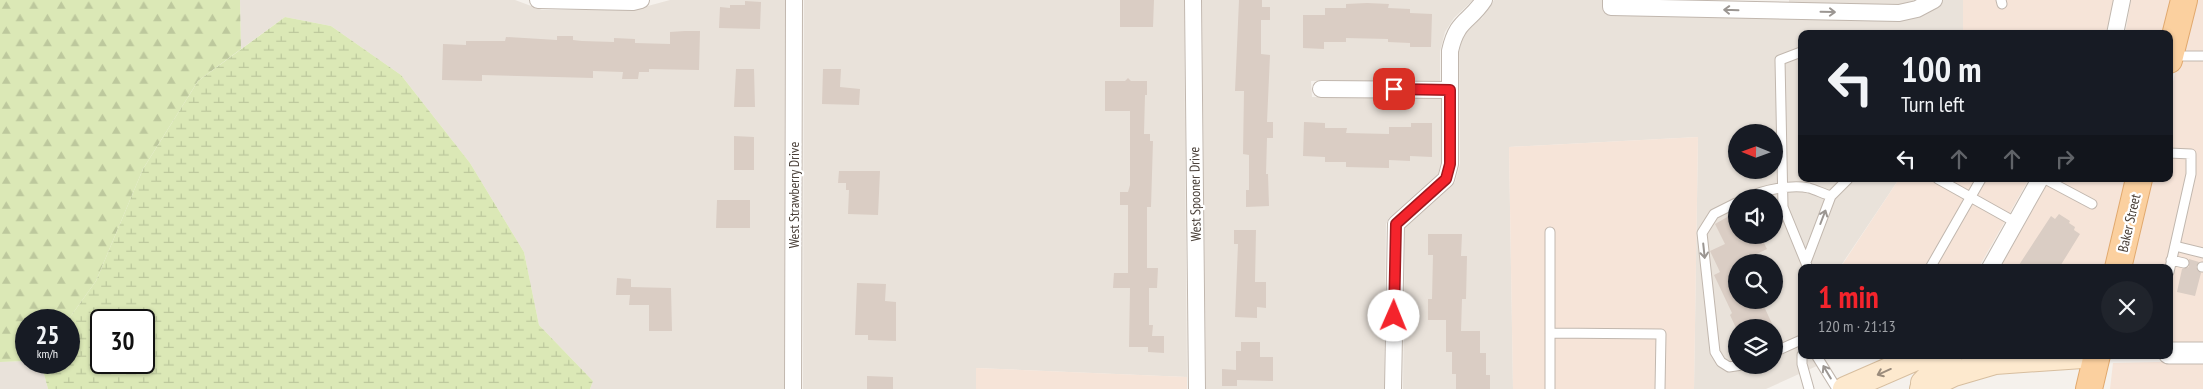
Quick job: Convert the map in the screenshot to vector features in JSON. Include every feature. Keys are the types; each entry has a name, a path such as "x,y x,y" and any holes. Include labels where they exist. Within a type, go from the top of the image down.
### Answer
{"main road":[{"path":"2173,43 2184,0"},
{"name":"Baker Street","path":"2118,264 2138,182"},
{"path":"1844,389 1914,359"},
{"path":"1916,389 1946,359"},
{"path":"1922,389 1985,359"},
{"path":"2089,389 2096,359"}],"street":[{"path":"538,0 633,2 641,0"},
{"name":"West Strawberry Drive","path":"794,0 794,389"},
{"name":"West Spooner Drive","path":"1193,0 1197,389"},
{"path":"1393,389 1396,224 1446,179 1450,164 1450,51 1453,36 1462,22 1474,13 1484,0"},
{"path":"1611,0 1611,7 1779,6 1899,13 1917,9 1934,0"},
{"path":"2116,30 2122,0"},
{"path":"1320,89 1450,90"},
{"path":"1992,264 2038,182"},
{"path":"2173,354 2203,352"}],"lane":[{"path":"1798,53 1780,60 1782,207 1807,264"},
{"path":"2173,58 2203,56"},
{"path":"2170,264 2190,174 2191,154 2173,153"},
{"path":"1807,264 1831,196 1845,182"},
{"path":"1944,182 2015,222"},
{"path":"1932,264 1979,182"},
{"path":"2051,182 2092,204"},
{"path":"1775,189 1808,188 1831,196"},
{"path":"1728,207 1714,214 1702,233 1715,352 1721,362 1728,366"},
{"path":"1550,232 1550,389"},
{"path":"2174,246 2203,253"},
{"path":"2171,260 2184,263"},
{"path":"1550,333 1661,334 1660,389"},
{"path":"1783,348 1798,341"},
{"path":"1802,359 1809,389"},
{"path":"1818,359 1837,389"}],"shaded area":[{"path":"240,0 515,0 542,10 633,10 670,0 785,0 784,389 590,389 593,381 539,325 524,252 470,163 401,75 331,26 285,17 241,49"},
{"path":"804,0 1184,0 1187,377 977,368 976,389 803,389"},
{"path":"1202,0 1473,0 1454,18 1445,32 1440,51 1440,81 1311,81 1312,97 1441,98 1441,163 1438,174 1389,218 1386,224 1384,389 1206,389"},
{"path":"1494,0 1602,0 1602,7 1611,15 1899,21 1922,16 1939,7 1943,0 1963,0 1963,30 1798,30 1798,182 1897,182 1842,264 1798,264 1798,359 1819,359 1819,365 1766,389 1694,389 1698,137 1509,147 1513,389 1403,389 1405,227 1455,182 1460,164 1459,52 1462,39 1469,27 1482,18"},
{"path":"1789,0 1916,0 1898,5 1789,3"},
{"path":"1963,0 2113,0 2106,30 1963,30"},
{"path":"2131,0 2175,0 2167,30 2126,30"},
{"path":"2194,0 2203,0 2203,344 2173,345 2173,264 2129,264 2148,182 2173,182 2173,81"},
{"path":"1698,137 1694,389 1513,389 1509,147"},
{"path":"1897,182 2027,182 1981,264 1843,264"},
{"path":"2048,182 2129,182 2110,259 2106,264 2002,264"},
{"path":"15,361 15,374 44,374 48,389 0,389 0,362"},
{"path":"2203,361 2203,389 2110,389 2113,363"},
{"path":"976,368 1187,377 1187,389 976,389"}],"green space":[{"path":"0,0 240,0 241,49 198,81 143,169 96,281 76,309 15,309 15,361 0,362"},
{"path":"285,17 331,26 401,75 470,163 524,252 539,325 593,381 590,389 48,389 44,374 80,374 80,309 76,309 96,281 143,169 198,81"}],"building":[{"path":"1120,0 1154,0 1153,27 1120,27"},
{"path":"1239,0 1262,0 1262,7 1270,7 1270,20 1261,20 1261,54 1270,55 1267,122 1273,122 1273,138 1267,138 1266,174 1268,174 1269,206 1246,207 1246,190 1249,190 1249,155 1243,154 1244,91 1235,91"},
{"path":"745,1 761,2 760,29 719,28 720,7 730,8 730,5 745,5"},
{"path":"1346,4 1389,4 1388,8 1410,9 1410,13 1432,14 1431,47 1410,47 1410,43 1388,42 1388,39 1346,38 1346,42 1324,42 1324,49 1303,48 1303,15 1325,15 1325,8 1346,8"},
{"path":"700,31 699,70 649,69 649,72 639,72 638,79 622,79 623,72 593,71 593,78 482,75 482,81 442,80 443,44 466,45 466,41 505,41 506,37 557,40 557,36 573,36 573,40 582,41 614,42 614,38 635,39 635,43 670,44 670,32"},
{"path":"736,69 754,69 755,107 734,107"},
{"path":"823,69 841,69 840,87 860,89 859,105 822,104"},
{"path":"1128,78 1131,81 1147,81 1144,134 1150,134 1150,141 1153,141 1151,207 1147,207 1147,268 1158,268 1157,288 1149,288 1149,325 1153,325 1152,336 1164,336 1164,353 1148,352 1148,347 1129,347 1130,288 1113,288 1114,273 1128,273 1128,205 1120,205 1120,192 1128,192 1130,185 1130,111 1105,111 1105,81 1125,81"},
{"path":"1304,122 1325,123 1325,128 1347,128 1346,133 1389,134 1389,127 1411,127 1411,123 1432,123 1432,157 1410,156 1410,161 1389,160 1389,168 1346,167 1346,162 1325,162 1325,157 1303,156"},
{"path":"734,136 754,137 754,170 734,170"},
{"path":"839,171 880,171 878,215 848,214 849,190 846,190 846,183 838,183"},
{"path":"717,200 750,200 750,228 716,228"},
{"path":"2059,214 2070,221 2069,223 2075,227 2074,230 2080,234 2061,264 2020,264 2051,216 2055,219"},
{"path":"1728,217 1728,244 1764,244 1767,249 1757,254 1728,254 1728,305 1714,275 1720,272 1710,251 1725,244 1715,224"},
{"path":"1234,230 1256,230 1255,282 1266,282 1266,308 1257,307 1257,318 1235,317 1238,244 1234,244"},
{"path":"1428,234 1462,234 1461,256 1467,256 1466,299 1462,299 1461,331 1480,331 1480,353 1486,353 1486,375 1490,375 1490,389 1456,389 1456,374 1452,374 1452,352 1446,352 1446,320 1428,320 1428,299 1432,299 1433,255 1428,255"},
{"path":"2189,259 2199,262 2196,267 2201,273 2195,296 2177,292 2182,269 2189,267"},
{"path":"617,278 631,279 631,287 671,288 672,331 649,331 649,305 629,305 630,295 616,295"},
{"path":"857,283 886,284 885,301 896,302 896,341 868,340 868,335 855,335"},
{"path":"1730,309 1765,309 1770,319 1732,319 1730,315 1732,313"},
{"path":"1241,342 1260,342 1260,357 1273,357 1273,381 1237,380 1237,386 1222,386 1222,369 1236,370 1236,351 1241,351"},
{"path":"867,376 893,377 893,389 867,389"}],"route":[{"path":"1394,89 1450,90 1450,164 1446,179 1396,224 1394,316"}]}
